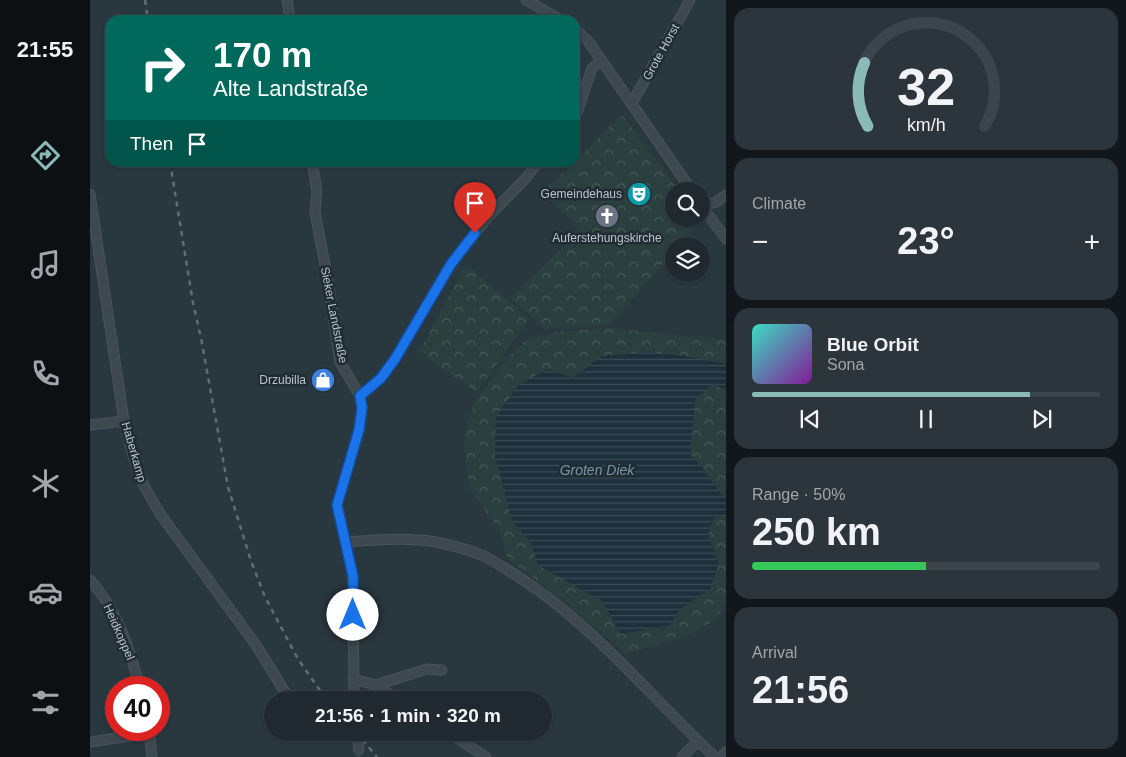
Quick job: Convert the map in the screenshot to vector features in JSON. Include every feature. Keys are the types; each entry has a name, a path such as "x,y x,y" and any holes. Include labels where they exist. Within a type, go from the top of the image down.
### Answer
{"street":[{"path":"287,0 289,15"},
{"path":"526,0 552,15"},
{"name":"Grote Horst","path":"632,103 690,0"},
{"path":"580,34 588,41 686,182"},
{"path":"580,104 592,68 602,61"},
{"name":"Sieker Landstraße","path":"313,167 318,191 315,212 340,362 360,396 362,408 359,430 337,505 353,576 354,691"},
{"path":"360,396 381,378 395,359 451,264 487,218 534,167"},
{"name":"Haberkamp","path":"90,194 124,421 133,456 144,486 161,515 256,645 284,691"},
{"path":"710,203 716,202 726,195"},
{"path":"710,216 726,239"},
{"path":"90,425 124,421"},
{"path":"346,542 414,539 437,542 482,556 508,570 554,601 598,640 715,757"},
{"name":"Heidkoppel","path":"90,580 107,602 117,622 133,660 137,676"},
{"path":"376,685 427,669 442,670"},
{"path":"353,679 376,685 385,691"},
{"path":"90,742 105,739"},
{"path":"150,741 152,757"},
{"path":"358,741 359,754"},
{"path":"462,741 486,757"},
{"path":"682,757 698,741"},
{"path":"721,757 726,752"}],"green space":[{"path":"622,115 672,182 665,182 665,227 695,227 686,237 665,237 665,262 609,325 545,329 510,298 580,230 543,192 569,167 580,167 580,156"},
{"path":"466,264 529,319 477,392 419,352"},
{"path":"608,328 726,340 726,364 651,352 602,356 573,378 512,521 531,542 538,565 602,601 621,634 670,625 679,610 710,589 719,564 708,535 714,517 726,516 726,604 713,621 688,635 626,654 546,587 507,559 499,529 470,490 464,447 466,429 475,402 509,356 529,338 558,332"},
{"path":"713,384 726,390 726,495 723,497 690,454 695,400"}],"water":[{"name":"Groten Diek","path":"651,352 726,364 726,390 713,384 695,400 690,454 723,497 726,495 726,516 714,517 708,535 719,564 710,589 679,610 670,625 621,634 602,601 538,565 531,542 512,521 495,457 496,416 519,385 547,369 573,378 602,356"}],"railway":[{"path":"145,0 147,15"},
{"path":"171,167 193,303 228,487 251,561 265,597 298,659 320,691"},
{"path":"364,741 377,757"}],"place":[{"name":"Gemeindehaus","path":"639,194"},
{"name":"Auferstehungskirche","path":"607,216"},
{"name":"Drzubilla","path":"323,380"}],"route":[{"path":"353,615 353,576 337,505 359,430 362,408 360,396 381,378 395,359 451,264 475,233"}]}
